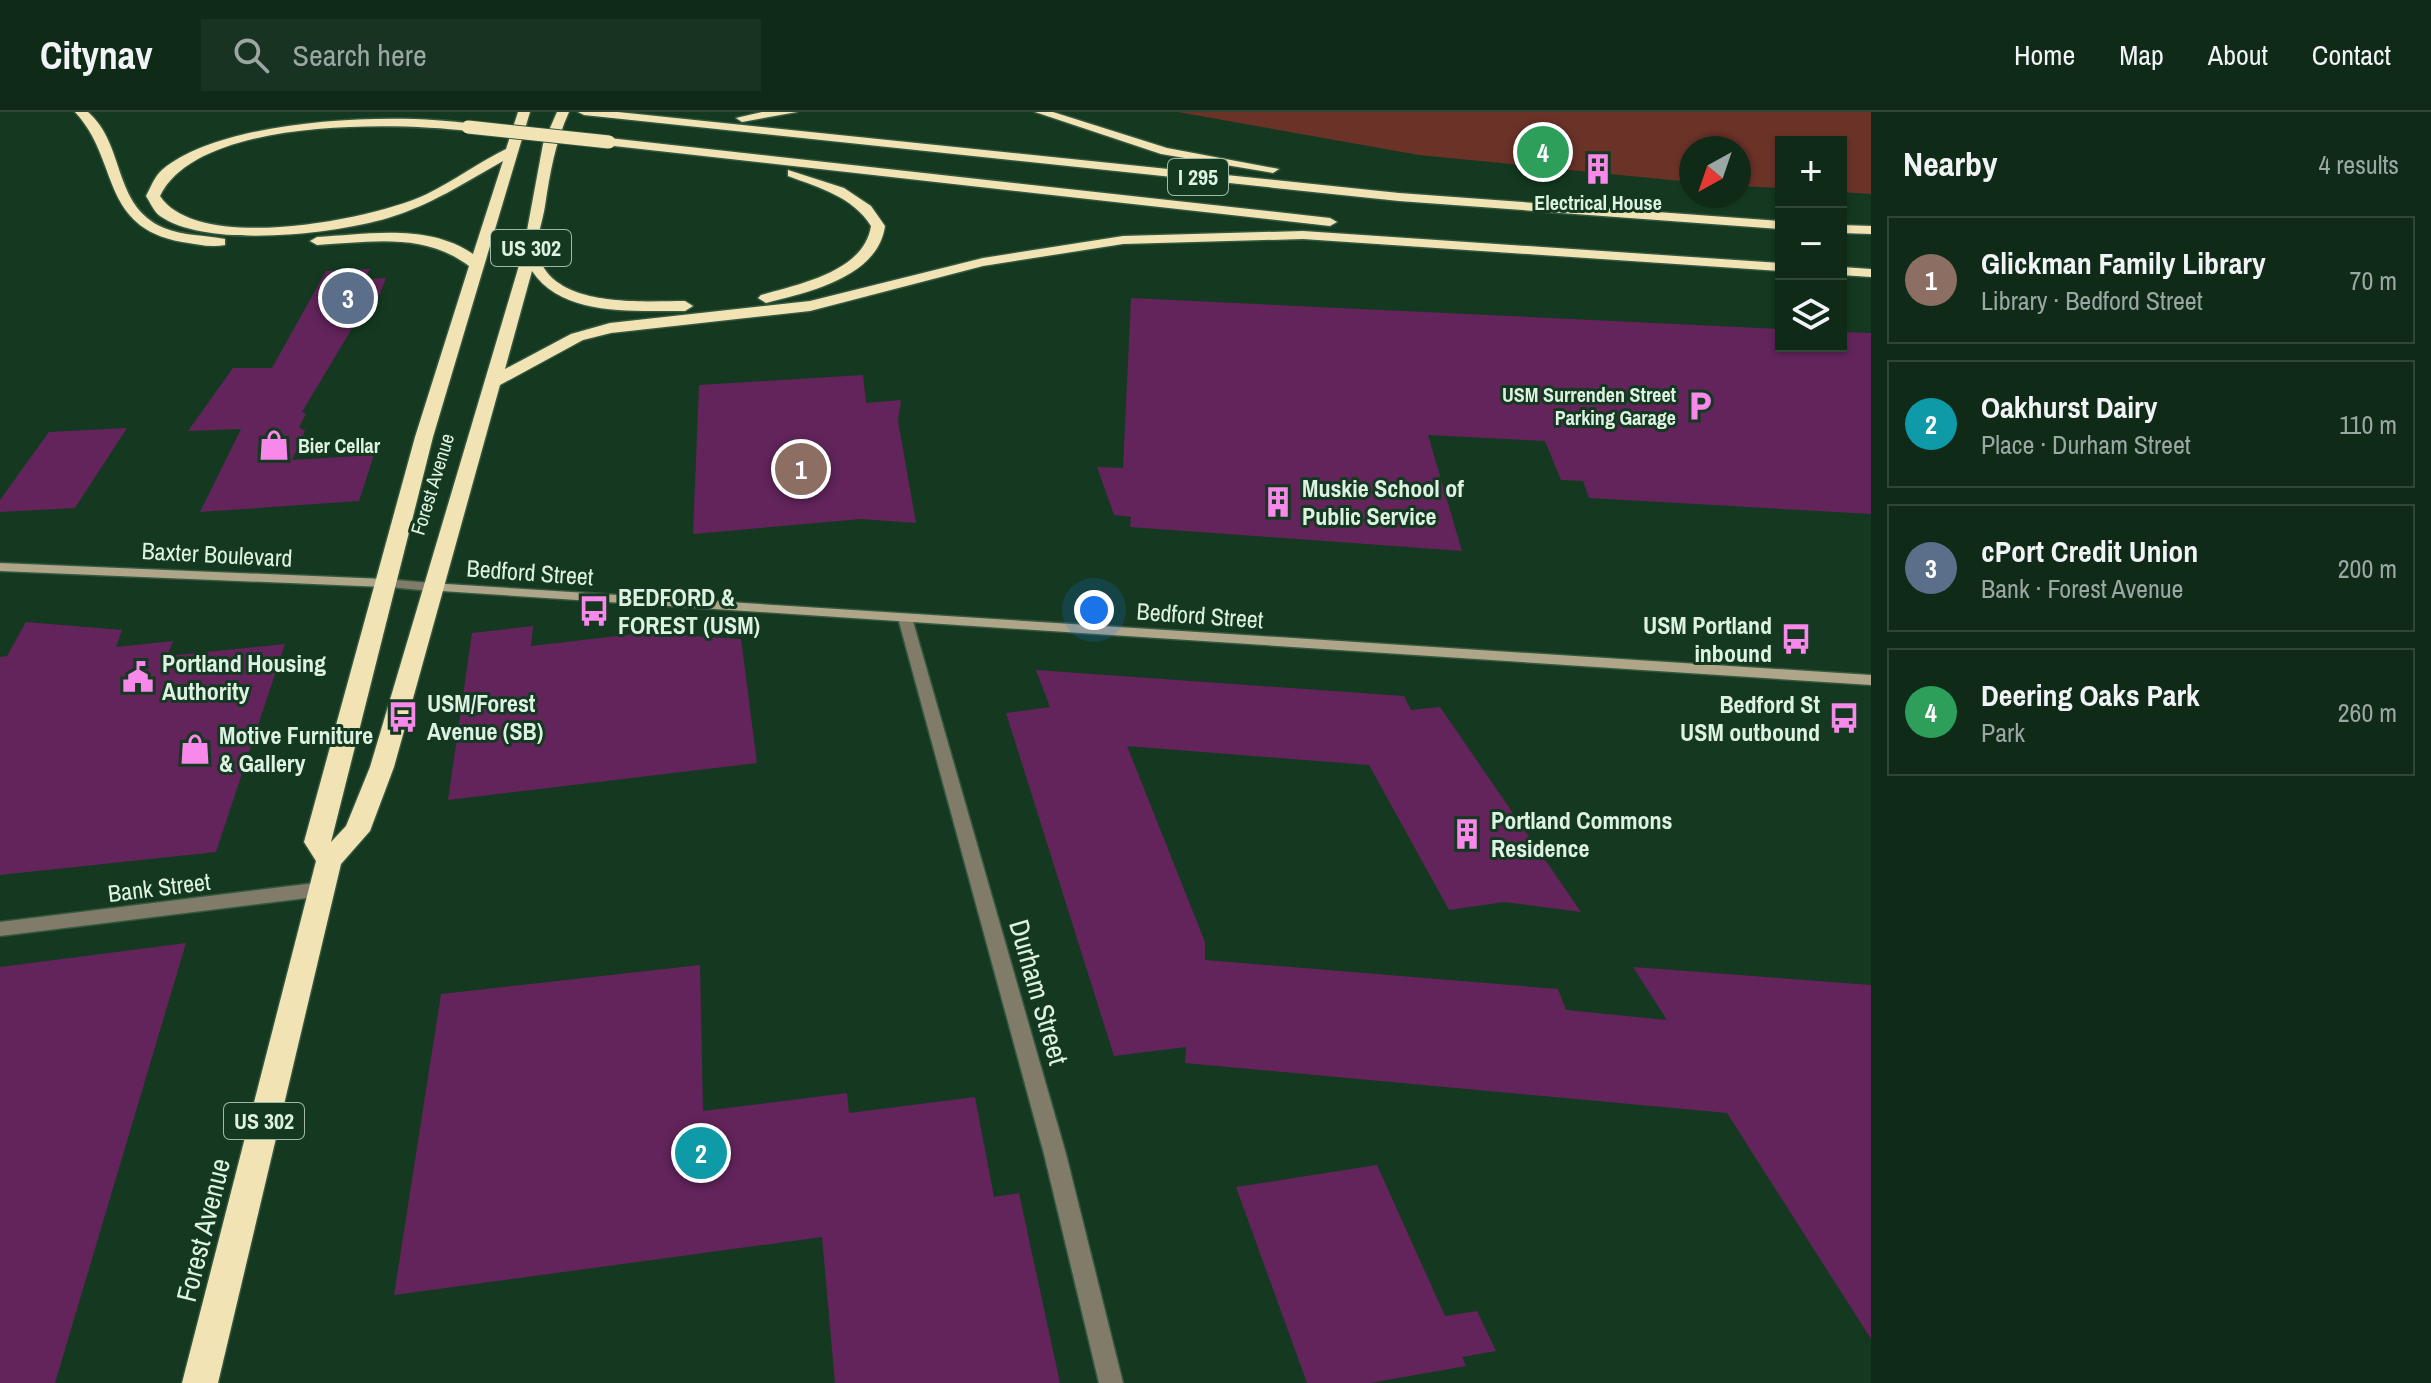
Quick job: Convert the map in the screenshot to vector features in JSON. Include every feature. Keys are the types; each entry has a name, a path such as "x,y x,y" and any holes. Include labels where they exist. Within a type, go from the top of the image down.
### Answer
{"highway":[{"path":"81,112 102,135 116,189 126,209 147,228 191,240 254,244 410,237 447,244 478,265"},
{"name":"I 295","path":"337,112 1331,222 1775,256"},
{"name":"Forest Avenue","path":"326,874 317,842 384,583 509,152 524,112"},
{"name":"Forest Avenue","path":"200,1383 326,874 357,831 382,767 431,587 530,252 549,144 563,112"},
{"name":"I 295","path":"584,112 1210,179 1624,215 1775,225"},
{"path":"616,115 735,118 791,112"},
{"path":"1041,112 1119,139 1221,162 1624,215"},
{"path":"415,121 336,122 248,137 193,155 164,174 153,196 164,213 204,227 270,233 331,226 385,215 431,197 509,152"},
{"path":"530,252 543,277 573,295 617,303 702,306 757,300 821,283 863,261 877,246 881,232 878,220 855,198 806,177 725,155"},
{"path":"1847,229 1871,230"},
{"path":"492,383 567,341 610,328 717,319 810,306 983,262 1123,240 1303,235 1775,267"},
{"path":"1847,260 1871,262"},
{"path":"1847,271 1871,273"}],"street":[{"name":"Baxter Boulevard","path":"0,567 431,587"},
{"name":"Bedford Street","path":"431,587 1871,680"},
{"name":"Durham Street","path":"905,618 1055,1154 1111,1383"},
{"name":"Bank Street","path":"0,929 326,874"}],"shaded area":[{"path":"1178,112 1871,112 1871,194 1847,192 1847,136 1775,136 1775,188 1751,187 1751,136 1679,136 1679,181 1419,155"}],"building":[{"path":"370,269 365,279 386,278 371,317 357,320 302,412 306,414 299,427 305,431 292,460 374,455 359,501 200,512 241,429 188,431 233,368 272,368 326,271"},
{"path":"1131,298 1775,329 1775,352 1847,352 1847,332 1871,333 1871,514 1589,498 1583,481 1561,480 1545,441 1428,435 1462,551 1130,527 1131,517 1114,515 1097,467 1123,468"},
{"path":"863,375 866,403 901,400 898,421 916,523 861,519 693,534 699,385"},
{"path":"127,428 75,508 0,512 0,500 49,432"},
{"path":"26,622 122,630 116,647 173,641 167,656 285,644 216,852 0,875 0,657 7,656"},
{"path":"533,626 531,646 644,633 741,639 757,763 448,800 472,633"},
{"name":"Portland Commons Residence","path":"1036,670 1404,696 1411,710 1440,707 1581,912 1504,902 1449,910 1369,765 1127,746 1205,942 1205,960 1558,989 1566,1010 1667,1020 1633,967 1871,985 1871,1339 1727,1113 1185,1063 1186,1047 1114,1056 1006,713 1050,707"},
{"path":"186,943 55,1383 0,1383 0,967"},
{"path":"700,965 703,1111 847,1093 849,1113 975,1097 994,1197 1019,1193 1060,1383 835,1383 822,1237 394,1295 441,994"},
{"path":"1377,1165 1445,1316 1477,1311 1496,1351 1462,1357 1466,1366 1370,1383 1307,1383 1236,1187"}],"place":[{"name":"Deering Oaks Park","path":"1543,152"},
{"name":"Electrical House","path":"1598,169"},
{"name":"cPort Credit Union","path":"348,298"},
{"name":"USM Surrenden Street Parking Garage","path":"1700,406"},
{"name":"Bier Cellar","path":"274,445"},
{"name":"Glickman Family Library","path":"801,469"},
{"name":"Muskie School of Public Service","path":"1278,502"},
{"name":"BEDFORD & FOREST (USM)","path":"594,611"},
{"name":"USM Portland inbound","path":"1796,639"},
{"name":"Portland Housing Authority","path":"138,677"},
{"name":"USM/Forest Avenue (SB)","path":"403,717"},
{"name":"Bedford St USM outbound","path":"1844,718"},
{"name":"Motive Furniture & Gallery","path":"195,749"},
{"name":"Portland Commons Residence","path":"1467,834"},
{"name":"Oakhurst Dairy","path":"701,1153"}]}
